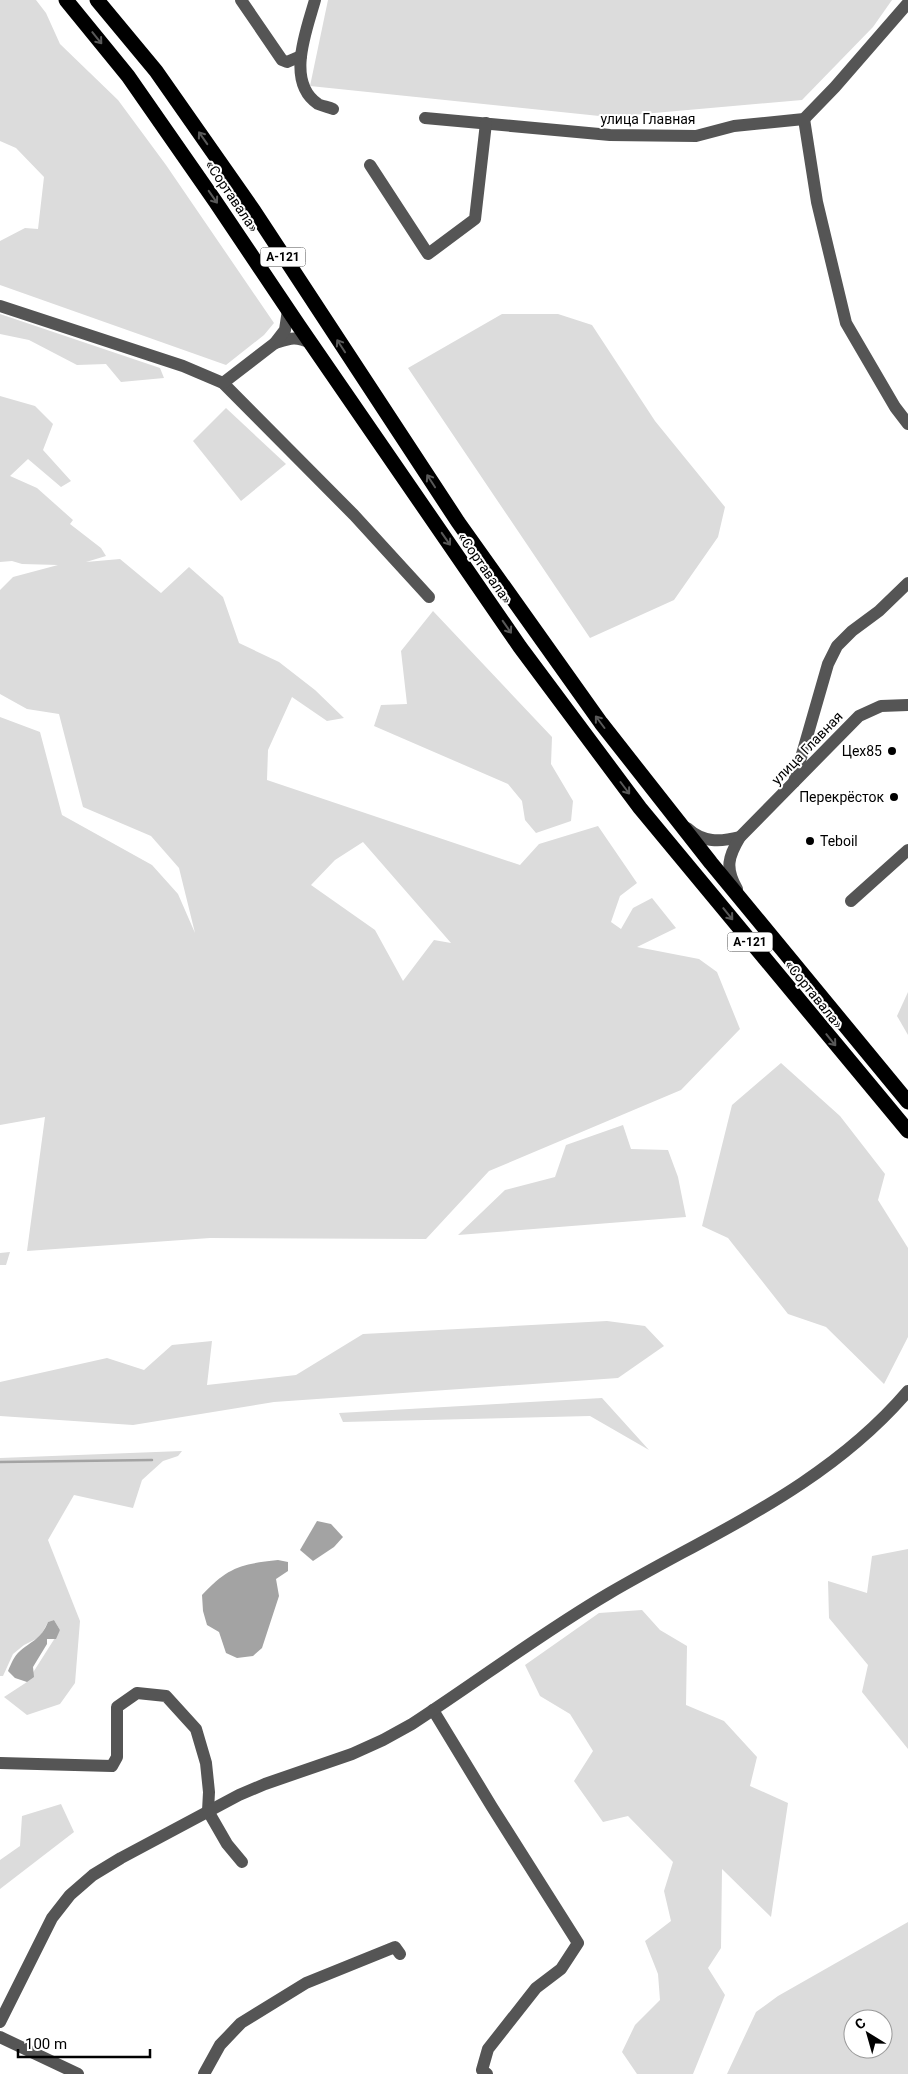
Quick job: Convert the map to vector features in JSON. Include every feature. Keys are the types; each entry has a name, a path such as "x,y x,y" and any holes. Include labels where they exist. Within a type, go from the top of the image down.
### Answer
{"highway":[{"name":"«Сортавала»","path":"66,0 128,76 216,201 311,344 520,647 634,800 908,1131"},
{"name":"«Сортавала»","path":"97,0 161,78 254,211 458,522 601,723 746,906 908,1102"}],"street":[{"path":"241,0 282,60 288,62 301,56"},
{"path":"315,0 301,56 300,73 308,93 318,104 333,109"},
{"path":"908,3 835,87 804,119 817,202 846,323 895,408 908,424"},
{"name":"улица Главная","path":"425,118 610,135 696,136 734,126 804,119"},
{"path":"370,165 428,254 475,219 486,123"},
{"path":"0,306 183,366 223,383 354,515 430,597"},
{"path":"223,383 274,343 285,330 288,310"},
{"path":"274,343 291,338 299,338 311,344"},
{"path":"793,783 828,664 837,646 908,584"},
{"name":"улица Главная","path":"746,906 732,880 728,865 732,851 740,837 859,716 880,706 908,705"},
{"path":"672,814 695,836 722,842 740,837"},
{"path":"851,901 908,850"},
{"path":"0,2022 52,1918 70,1895 93,1875 120,1858 208,1811 265,1784 352,1754 383,1740 433,1710 607,1594 758,1512 788,1493 848,1449 875,1426 908,1391"},
{"path":"0,1763 112,1766 118,1757 117,1707 137,1694 166,1696 196,1729 206,1762 209,1792 208,1811 227,1844 242,1862"},
{"path":"433,1710 578,1943 561,1969 536,1988 488,2050 482,2070 487,2074"},
{"path":"204,2074 220,2045 242,2023 306,1983 394,1947 400,1954"},
{"path":"0,2037 78,2074"}],"shaded area":[{"path":"0,0 36,0 46,13 60,44 118,100 166,165 274,323 264,335 226,365 0,285 0,241 25,228 38,229 44,177 16,148 0,141"},
{"path":"328,0 892,0 873,27 802,100 609,117 310,86"},
{"path":"0,314 160,368 164,378 121,382 106,364 77,365 29,340 0,334"},
{"path":"502,314 558,314 592,325 655,421 725,507 718,537 674,600 590,638 408,368"},
{"path":"0,396 35,406 53,424 43,450 71,481 61,487 28,459 10,476 37,488 73,520 70,524 101,548 106,556 86,562 120,559 161,593 189,567 223,597 239,643 279,662 315,690 344,718 327,721 292,697 268,750 267,780 520,865 539,844 598,826 637,883 620,896 611,922 621,929 633,908 652,898 676,928 637,947 699,959 717,972 740,1029 681,1090 489,1171 426,1239 210,1238 27,1251 45,1117 0,1125 0,717 40,732 62,815 152,865 178,894 195,933 179,868 151,836 83,807 59,714 27,709 0,694 0,590 13,577 58,565 22,564 12,561 0,562","holes":["363,842 451,943 434,940 403,981 375,930 311,885 335,860"]},
{"path":"226,408 286,464 241,501 193,441"},
{"path":"433,611 552,737 551,764 573,801 571,821 536,833 525,820 522,801 508,784 374,726 381,705 407,704 401,651"},
{"path":"908,992 908,1035 897,1016"},
{"path":"781,1063 840,1116 885,1174 878,1200 908,1248 908,1337 884,1384 826,1327 788,1314 728,1238 702,1226 732,1105"},
{"path":"623,1125 631,1149 668,1150 678,1177 686,1217 458,1235 505,1190 555,1177 566,1145"},
{"path":"10,1252 6,1265 0,1265 0,1253"},
{"path":"607,1321 645,1326 664,1346 618,1378 274,1402 133,1425 0,1416 0,1382 107,1358 144,1370 172,1345 212,1341 207,1385 296,1375 363,1334"},
{"path":"602,1398 649,1450 590,1416 343,1422 339,1413"},
{"path":"182,1451 178,1456 163,1461 142,1480 133,1508 74,1495 48,1540 80,1621 75,1683 60,1704 27,1715 4,1697 27,1682 60,1630 54,1620 48,1622 40,1637 24,1645 13,1654 3,1676 0,1676 0,1458"},
{"path":"317,1521 331,1524 343,1537 334,1547 313,1561 300,1550"},
{"path":"908,1549 908,1749 862,1692 868,1665 829,1618 828,1581 867,1593 872,1556"},
{"path":"278,1560 288,1562 288,1571 276,1579 279,1596 262,1648 253,1656 237,1658 226,1653 219,1632 207,1625 203,1611 202,1595 220,1578 236,1568 254,1563"},
{"path":"642,1610 660,1630 687,1646 686,1705 724,1721 757,1757 750,1786 788,1803 771,1917 722,1869 721,1948 708,1968 725,1995 693,2074 637,2074 622,2052 635,2025 660,2000 658,1974 645,1941 671,1921 664,1891 673,1862 628,1816 603,1822 574,1781 593,1751 570,1714 540,1696 525,1665 599,1613"},
{"path":"54,1620 60,1630 56,1639 47,1639 47,1644 33,1667 34,1677 27,1682 15,1678 8,1671 14,1658 39,1636 48,1622"},
{"path":"61,1804 74,1832 0,1889 0,1860 20,1846 22,1816"},
{"path":"908,1922 908,2074 727,2074 756,2012 778,1996"}],"waterway":[{"path":"0,1462 152,1460"}],"place":[{"name":"Цех85","path":"892,751"},
{"name":"Перекрёсток","path":"894,797"},
{"name":"Teboil","path":"810,841"}]}
